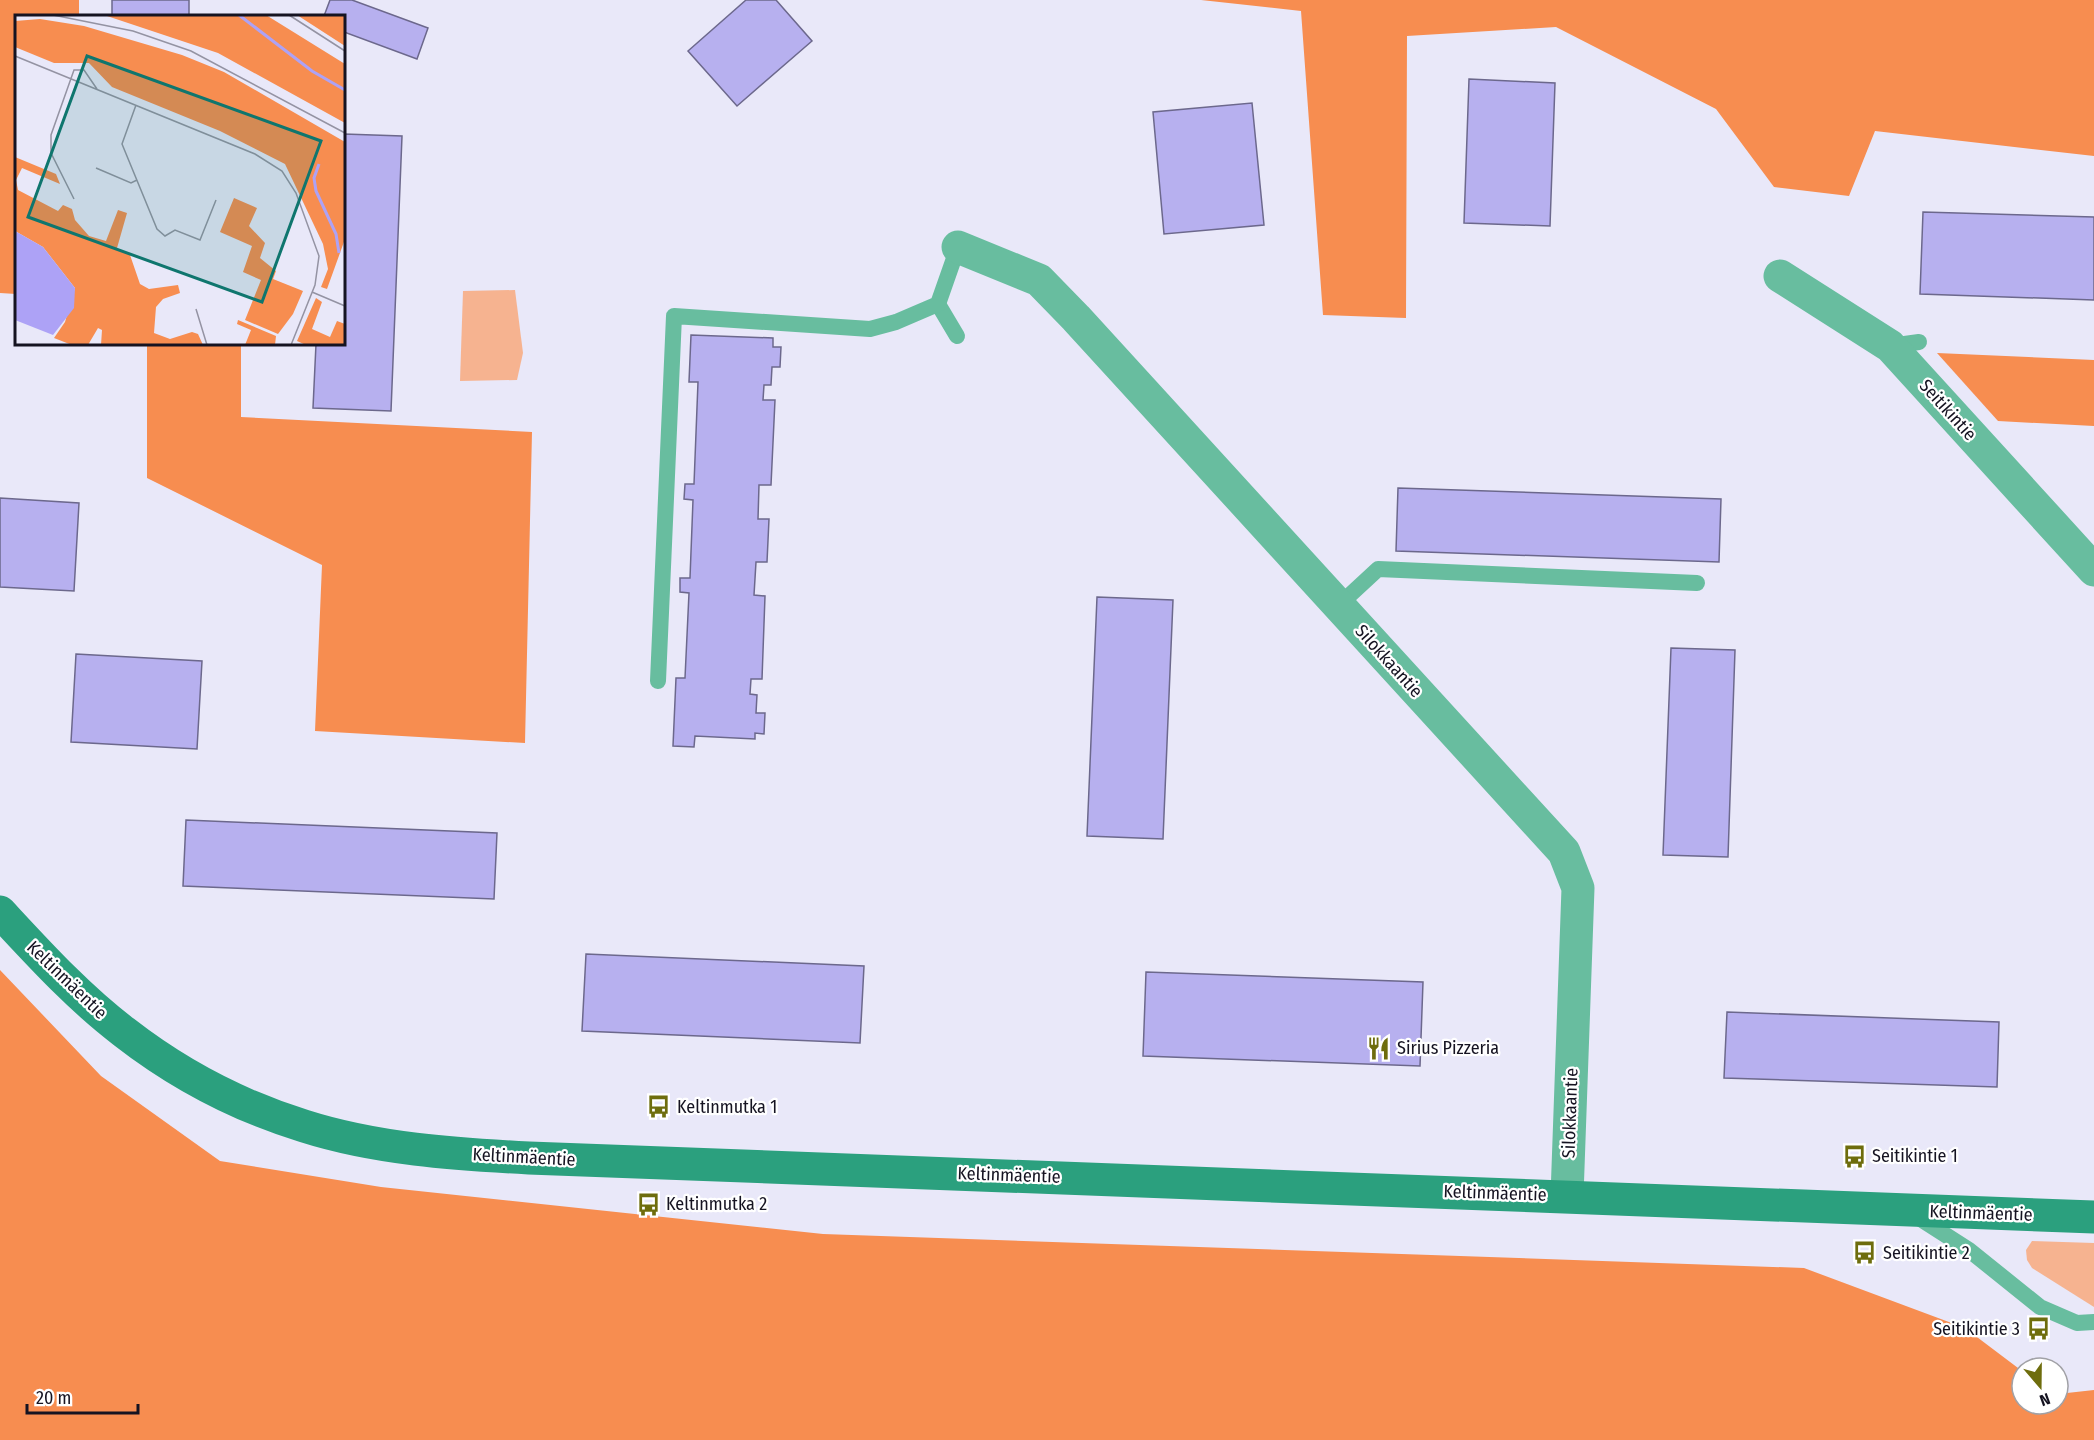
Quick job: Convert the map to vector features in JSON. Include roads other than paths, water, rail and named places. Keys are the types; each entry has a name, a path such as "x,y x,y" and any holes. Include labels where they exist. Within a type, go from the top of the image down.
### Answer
{"main road":[{"name":"Keltinmäentie","path":"0,912 72,988 124,1032 187,1075 255,1109 306,1127 356,1139 420,1149 529,1158 2094,1217"}],"street":[{"name":"Silokkaantie","path":"958,247 1039,280 1564,852 1578,888 1567,1196"},
{"name":"Seitikintie","path":"1780,276 1904,344 2094,570"}],"lane":[{"path":"658,681 674,316 870,328 896,322 938,304 958,247"},
{"path":"938,304 957,336"},
{"path":"1338,606 1378,569 1697,583"},
{"path":"1907,1210 1969,1250 2040,1307 2077,1323 2094,1322"}],"place":[{"name":"Sirius Pizzeria","path":"1379,1048"},
{"name":"Keltinmutka 1","path":"659,1107"},
{"name":"Seitikintie 1","path":"1854,1156"},
{"name":"Keltinmutka 2","path":"648,1204"},
{"name":"Seitikintie 2","path":"1865,1253"},
{"name":"Seitikintie 3","path":"2038,1329"}]}
